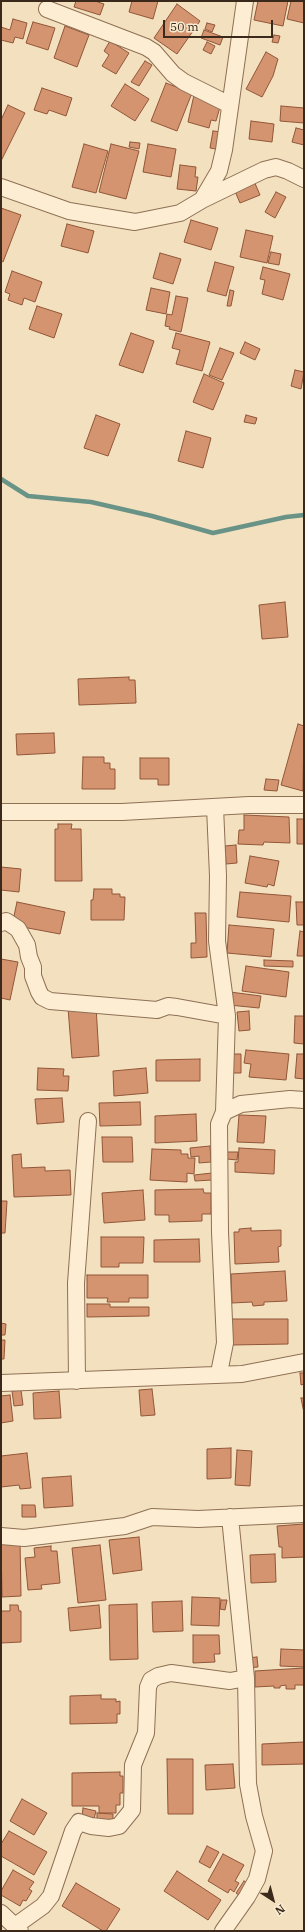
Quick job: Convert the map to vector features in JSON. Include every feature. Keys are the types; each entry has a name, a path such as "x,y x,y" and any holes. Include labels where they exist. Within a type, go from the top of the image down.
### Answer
{"street":[{"path":"202,200 219,171 245,1"},
{"path":"47,9 146,47 178,78 230,105"},
{"path":"1,186 69,211 135,222 180,213 202,200 264,170 276,168 288,171 304,179"},
{"path":"1,812 122,812 249,805 304,805"},
{"path":"215,807 218,876 217,941 227,1016 224,1112 219,1124 220,1216 225,1343 219,1373"},
{"path":"1,923 6,921 18,929 27,945 33,968 33,976 39,992 42,997 50,1001 156,1010 168,1006 227,1016"},
{"path":"224,1112 241,1104 290,1099 304,1100"},
{"path":"77,1381 76,1283 88,1122"},
{"path":"1,1383 77,1381 219,1373 242,1374 304,1362"},
{"path":"1,1536 24,1538 125,1526 152,1517 198,1519 304,1514"},
{"path":"223,1931 247,1897 257,1879 264,1851 254,1816 248,1784 246,1678 230,1517"},
{"path":"1,1913 17,1929 43,1906 51,1896 73,1831 79,1822 90,1826 109,1828 119,1826 132,1810 133,1765 146,1733 148,1687 151,1680 158,1676 171,1673 230,1681 246,1678"}],"building":[{"path":"76,1 95,1 104,4 100,15 74,7"},
{"path":"132,1 158,1 153,19 129,12"},
{"path":"258,1 288,1 283,26 254,20"},
{"path":"291,1 304,1 304,23 287,19"},
{"path":"177,4 200,21 177,54 154,38"},
{"path":"13,19 27,23 23,39 15,37 13,43 1,40 1,27 10,30"},
{"path":"33,22 55,28 48,50 26,43"},
{"path":"207,23 215,25 212,32 205,29"},
{"path":"65,26 89,35 77,67 54,58"},
{"path":"204,30 223,37 220,45 201,38"},
{"path":"274,35 280,36 278,43 272,42"},
{"path":"110,41 129,53 116,74 102,66 109,55 104,51"},
{"path":"207,42 215,46 211,54 203,50"},
{"path":"266,52 278,59 273,76 262,97 246,89"},
{"path":"145,61 152,65 139,86 131,82"},
{"path":"166,83 192,93 177,131 151,121"},
{"path":"125,84 149,99 135,121 111,106"},
{"path":"42,88 72,98 66,116 49,110 47,114 34,110"},
{"path":"194,95 216,101 215,106 220,107 216,121 211,120 209,128 188,122"},
{"path":"8,105 25,113 1,161 1,120"},
{"path":"281,106 304,108 304,123 280,121"},
{"path":"251,121 274,124 272,142 249,139"},
{"path":"296,128 304,130 304,145 292,142"},
{"path":"213,131 223,132 221,150 210,148"},
{"path":"130,142 140,143 139,149 129,147"},
{"path":"84,144 108,151 96,193 72,187"},
{"path":"111,144 139,151 126,199 99,192"},
{"path":"148,144 176,149 171,177 143,172"},
{"path":"180,165 196,167 195,177 198,177 196,191 177,189"},
{"path":"254,181 260,195 240,203 234,189"},
{"path":"276,192 286,197 275,218 265,212"},
{"path":"1,208 21,215 3,262 1,261"},
{"path":"191,220 218,228 211,250 184,242"},
{"path":"67,224 94,231 88,253 61,246"},
{"path":"246,230 273,236 267,263 240,257"},
{"path":"271,252 281,254 279,265 268,263"},
{"path":"160,253 181,259 173,284 153,278"},
{"path":"215,262 234,267 226,296 207,291"},
{"path":"263,267 290,274 283,300 262,294 265,280 260,279"},
{"path":"12,271 42,282 35,302 24,298 22,305 8,300 10,294 5,292"},
{"path":"151,288 170,292 166,314 146,310"},
{"path":"230,290 234,291 231,306 227,306"},
{"path":"176,296 188,298 181,332 169,329 170,327 165,326 167,314 172,315"},
{"path":"37,306 62,314 54,338 29,329"},
{"path":"131,333 154,341 143,373 119,365"},
{"path":"176,333 210,342 202,371 176,364 180,350 172,348"},
{"path":"245,342 260,349 255,360 240,353"},
{"path":"220,348 234,353 222,380 209,375"},
{"path":"295,370 304,372 301,389 291,386"},
{"path":"204,374 224,383 213,410 193,402"},
{"path":"96,415 120,424 108,456 84,448"},
{"path":"246,415 257,418 255,424 244,422"},
{"path":"186,431 211,438 203,468 178,461"},
{"path":"285,602 288,637 262,639 259,605"},
{"path":"129,677 129,680 135,680 136,703 79,705 78,679"},
{"path":"298,724 304,726 303,791 281,785"},
{"path":"54,733 55,753 17,755 16,734"},
{"path":"83,757 104,757 104,763 110,763 110,769 115,769 115,789 82,789"},
{"path":"140,758 169,758 169,785 158,785 158,779 140,779"},
{"path":"266,779 279,780 277,791 264,790"},
{"path":"244,815 289,817 290,843 264,842 263,845 238,844 239,830 244,830"},
{"path":"297,819 304,819 304,844 297,844"},
{"path":"58,824 72,824 71,829 81,829 82,881 55,881 55,829 58,829"},
{"path":"236,845 237,863 226,864 225,846"},
{"path":"250,856 279,861 274,886 268,884 267,887 245,883"},
{"path":"1,867 21,869 19,892 1,890"},
{"path":"94,889 112,889 112,894 120,894 120,897 125,897 124,920 91,920 91,900 93,900"},
{"path":"240,892 291,896 289,922 237,917"},
{"path":"17,902 65,912 60,934 12,925"},
{"path":"296,902 304,902 304,925 297,925"},
{"path":"195,913 206,913 207,957 191,958 191,943 196,943"},
{"path":"229,925 274,929 271,957 227,953"},
{"path":"300,931 304,932 304,956 297,956"},
{"path":"1,959 18,962 10,1000 1,998"},
{"path":"264,960 293,961 293,967 264,966"},
{"path":"246,966 289,972 286,997 242,991"},
{"path":"230,992 261,996 259,1008 229,1005"},
{"path":"96,1006 99,1056 72,1058 68,1008"},
{"path":"249,1011 250,1030 239,1031 237,1012"},
{"path":"295,1016 304,1016 304,1044 294,1043"},
{"path":"246,1050 289,1054 286,1080 249,1077 251,1064 244,1063"},
{"path":"228,1054 241,1054 241,1073 228,1073"},
{"path":"297,1054 304,1054 304,1079 295,1078"},
{"path":"200,1059 200,1081 156,1081 156,1060"},
{"path":"38,1068 64,1069 63,1076 69,1076 68,1091 37,1090"},
{"path":"146,1068 148,1093 114,1096 113,1071"},
{"path":"62,1098 64,1122 37,1124 35,1099"},
{"path":"140,1102 141,1125 100,1126 99,1103"},
{"path":"196,1114 197,1141 155,1143 155,1116"},
{"path":"239,1115 266,1116 264,1143 237,1142"},
{"path":"102,1137 132,1137 133,1162 103,1162"},
{"path":"210,1146 211,1162 199,1163 199,1156 191,1157 190,1148"},
{"path":"239,1148 275,1150 274,1174 235,1172 235,1162 238,1162"},
{"path":"152,1149 181,1150 181,1154 188,1154 188,1158 195,1158 194,1174 187,1173 187,1182 150,1180"},
{"path":"227,1152 238,1152 237,1160 227,1159"},
{"path":"21,1154 22,1168 45,1167 45,1171 70,1170 71,1195 14,1197 12,1155"},
{"path":"212,1173 212,1180 195,1181 194,1175"},
{"path":"203,1189 204,1193 211,1193 211,1214 202,1214 202,1221 169,1222 169,1215 155,1215 155,1190"},
{"path":"143,1190 145,1220 104,1223 102,1193"},
{"path":"1,1201 7,1201 5,1233 1,1233"},
{"path":"251,1228 251,1231 281,1230 281,1246 278,1247 279,1262 235,1264 234,1232 239,1232 239,1229"},
{"path":"101,1237 144,1237 143,1263 119,1263 119,1267 101,1267"},
{"path":"199,1239 200,1262 154,1262 154,1240"},
{"path":"285,1271 287,1301 264,1302 264,1305 253,1306 252,1302 232,1303 231,1274"},
{"path":"87,1275 148,1275 148,1298 129,1298 129,1302 107,1302 108,1298 87,1298"},
{"path":"87,1304 110,1304 110,1307 149,1307 149,1316 87,1317"},
{"path":"232,1319 288,1319 288,1344 232,1345"},
{"path":"1,1323 6,1324 5,1335 1,1335"},
{"path":"1,1340 5,1340 4,1359 1,1359"},
{"path":"300,1373 304,1373 304,1384 301,1385"},
{"path":"152,1389 155,1415 141,1416 139,1390"},
{"path":"21,1390 23,1405 14,1406 12,1391"},
{"path":"59,1391 61,1418 34,1419 33,1393"},
{"path":"10,1395 13,1421 1,1423 1,1396"},
{"path":"301,1398 304,1398 304,1413"},
{"path":"231,1448 231,1478 207,1479 207,1449"},
{"path":"237,1450 252,1451 250,1486 235,1485"},
{"path":"27,1453 31,1488 20,1489 19,1485 1,1487 1,1456"},
{"path":"71,1476 73,1506 44,1508 42,1478"},
{"path":"22,1505 35,1505 36,1517 22,1517"},
{"path":"304,1524 304,1557 282,1558 282,1547 279,1547 277,1526"},
{"path":"139,1537 142,1570 113,1574 109,1540"},
{"path":"1,1541 20,1541 21,1596 2,1597"},
{"path":"100,1545 106,1600 78,1603 72,1548"},
{"path":"51,1546 51,1551 57,1551 60,1583 41,1585 42,1589 28,1590 25,1558 35,1557 34,1548"},
{"path":"275,1554 276,1582 251,1583 250,1555"},
{"path":"192,1597 220,1598 219,1626 191,1625"},
{"path":"221,1600 227,1600 225,1610 220,1609"},
{"path":"182,1601 183,1631 153,1632 152,1602"},
{"path":"137,1604 138,1659 110,1660 109,1605"},
{"path":"10,1605 18,1605 19,1611 21,1611 21,1642 1,1643 1,1611 10,1611"},
{"path":"99,1605 101,1628 70,1631 68,1608"},
{"path":"193,1635 219,1635 220,1654 214,1654 215,1662 193,1663"},
{"path":"281,1649 304,1650 304,1667 280,1666"},
{"path":"257,1657 258,1667 247,1668 247,1658"},
{"path":"304,1668 304,1685 295,1685 295,1689 286,1689 286,1685 280,1686 280,1688 274,1688 274,1686 255,1687 255,1671"},
{"path":"101,1695 101,1699 116,1699 116,1702 120,1701 120,1714 117,1714 117,1723 70,1724 70,1696"},
{"path":"304,1742 304,1764 262,1765 262,1744"},
{"path":"167,1759 193,1759 193,1814 168,1814"},
{"path":"233,1764 235,1788 206,1790 205,1765"},
{"path":"120,1772 120,1776 123,1776 123,1793 120,1793 120,1805 116,1805 116,1813 99,1813 99,1806 72,1806 72,1773"},
{"path":"22,1799 47,1813 34,1835 10,1821"},
{"path":"83,1808 96,1811 94,1819 82,1817"},
{"path":"97,1813 113,1814 113,1822 97,1821"},
{"path":"9,1831 47,1852 34,1875 1,1856 1,1844"},
{"path":"207,1846 219,1852 210,1868 199,1862"},
{"path":"223,1854 244,1865 235,1881 239,1883 234,1892 230,1889 228,1893 208,1881"},
{"path":"13,1870 34,1882 29,1889 32,1891 26,1901 23,1900 20,1906 1,1895 1,1891"},
{"path":"177,1871 221,1900 208,1920 164,1891"},
{"path":"244,1881 252,1886 243,1898 236,1893"},
{"path":"76,1883 120,1909 106,1931 103,1931 62,1906"}],"waterway":[{"path":"1,479 28,496 91,502 152,516 213,533 286,517 304,515"}]}
